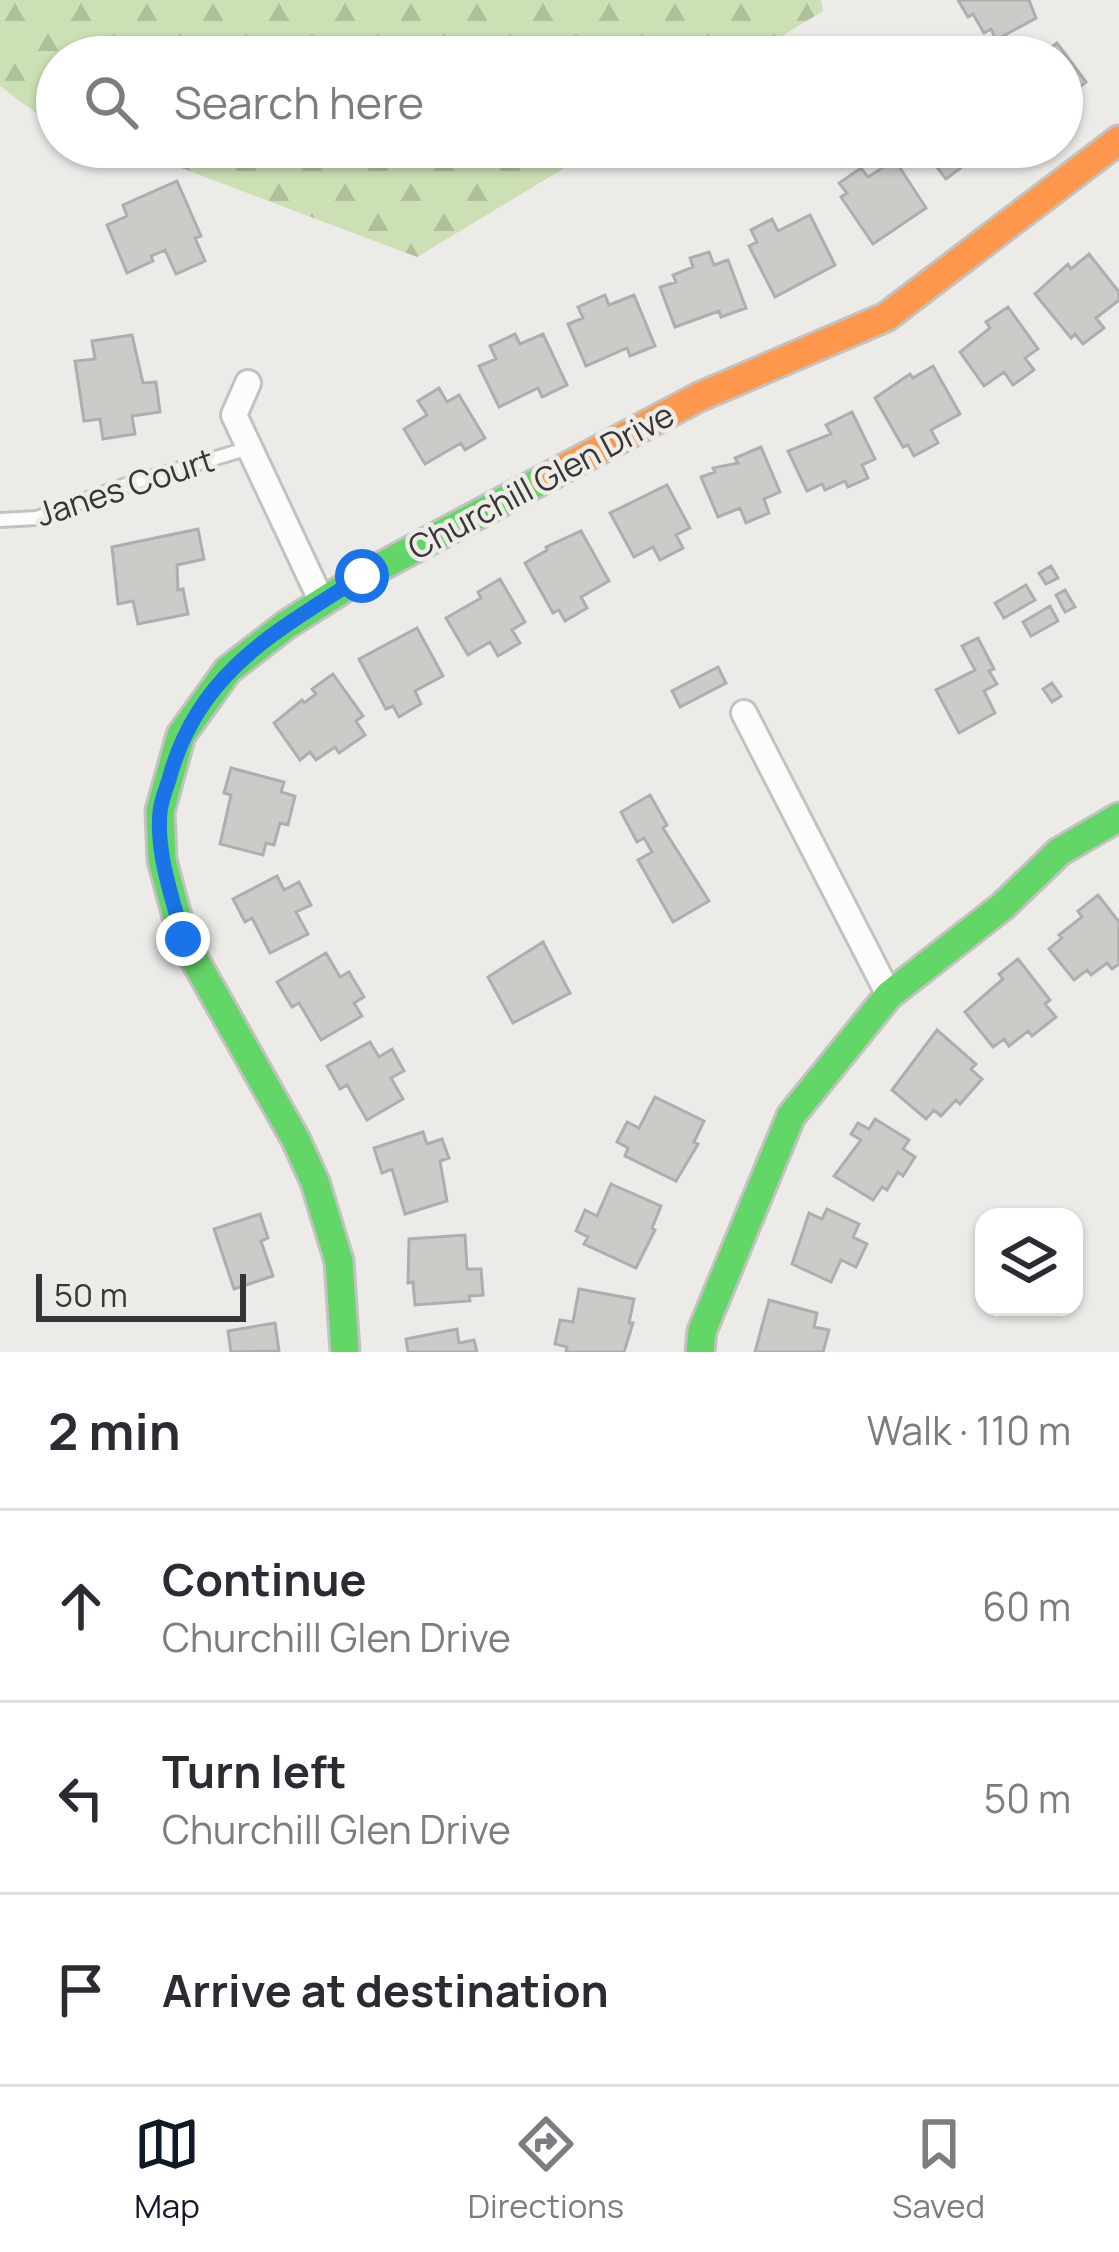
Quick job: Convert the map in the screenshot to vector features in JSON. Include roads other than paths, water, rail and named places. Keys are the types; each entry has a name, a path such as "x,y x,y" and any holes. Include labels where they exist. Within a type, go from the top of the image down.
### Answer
{"street":[{"name":"Churchill Glen Drive","path":"1083,167 1119,140"},
{"name":"Churchill Glen Drive","path":"344,1352 339,1261 331,1226 296,1140 183,939 163,860 160,811 181,736 228,670 322,602 460,523 700,397 886,317 1082,168"},
{"name":"Janes Court","path":"248,383 235,415 322,602"},
{"path":"744,712 889,995"},
{"path":"700,1352 702,1331 790,1116 889,995 1003,906 1059,851 1119,817"}],"lane":[{"name":"Janes Court","path":"0,520 37,518 249,448"}]}
